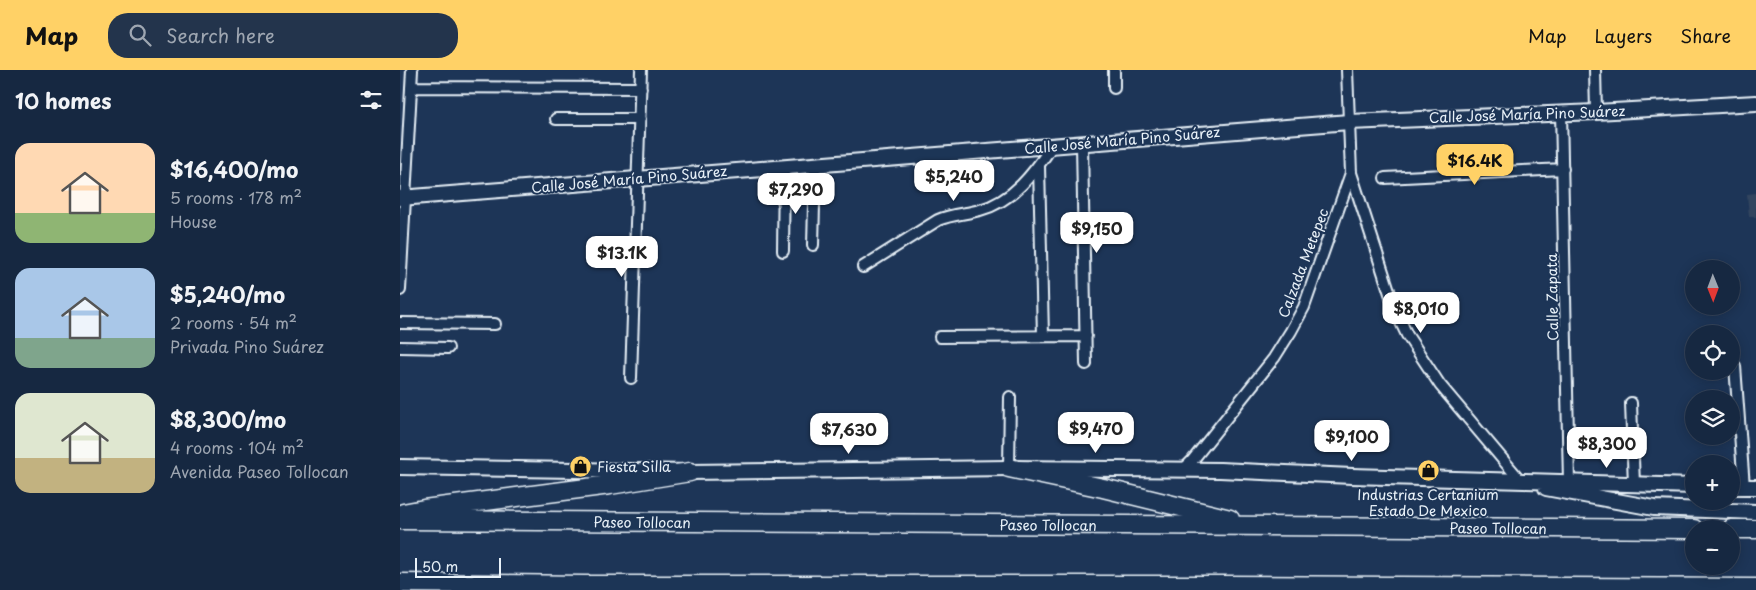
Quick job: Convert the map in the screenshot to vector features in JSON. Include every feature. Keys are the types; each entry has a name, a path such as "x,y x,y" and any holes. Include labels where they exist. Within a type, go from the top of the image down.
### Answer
{"highway":[{"path":"1009,468 1103,488 1260,526"},
{"path":"400,514 424,509 610,485 690,472"},
{"name":"Paseo Tollocan","path":"400,520 1685,529"},
{"path":"1740,529 1756,529"},
{"path":"400,583 1756,588"},
{"path":"584,585 614,590"}],"main road":[{"name":"Calle José María Pino Suárez","path":"402,198 1349,122 1596,112 1756,103"},
{"path":"400,467 690,472 1009,468 1220,470 1685,486"},
{"path":"1520,480 1534,486 1654,508 1756,512"}],"street":[{"path":"400,290 402,198 412,70"},
{"path":"631,378 641,70"},
{"path":"1114,70 1114,88"},
{"name":"Calzada Metepec","path":"1183,470 1274,358 1304,307 1352,173 1347,70"},
{"path":"1595,70 1596,112"},
{"path":"411,87 641,88"},
{"name":"Calle Zapata","path":"1562,112 1569,482"},
{"path":"556,119 640,119"},
{"path":"1082,144 1086,364"},
{"path":"864,267 938,220 947,216 988,208 1007,198 1039,166 1052,146"},
{"path":"813,246 815,164"},
{"path":"783,250 784,166"},
{"path":"1039,166 1044,336"},
{"path":"1385,178 1563,169"},
{"path":"1352,173 1396,312 1406,335 1440,385 1520,480"},
{"path":"400,323 495,324"},
{"path":"940,337 1086,336"},
{"path":"400,347 448,348"},
{"path":"1736,380 1744,487"},
{"path":"1009,468 1010,397"},
{"path":"1631,403 1634,485"}],"shaded area":[{"path":"1756,193 1756,217 1749,217 1747,194"}],"place":[{"name":"Fiesta Silla","path":"581,466"},
{"name":"Industrias Certanium Estado De Mexico","path":"1428,471"}]}
